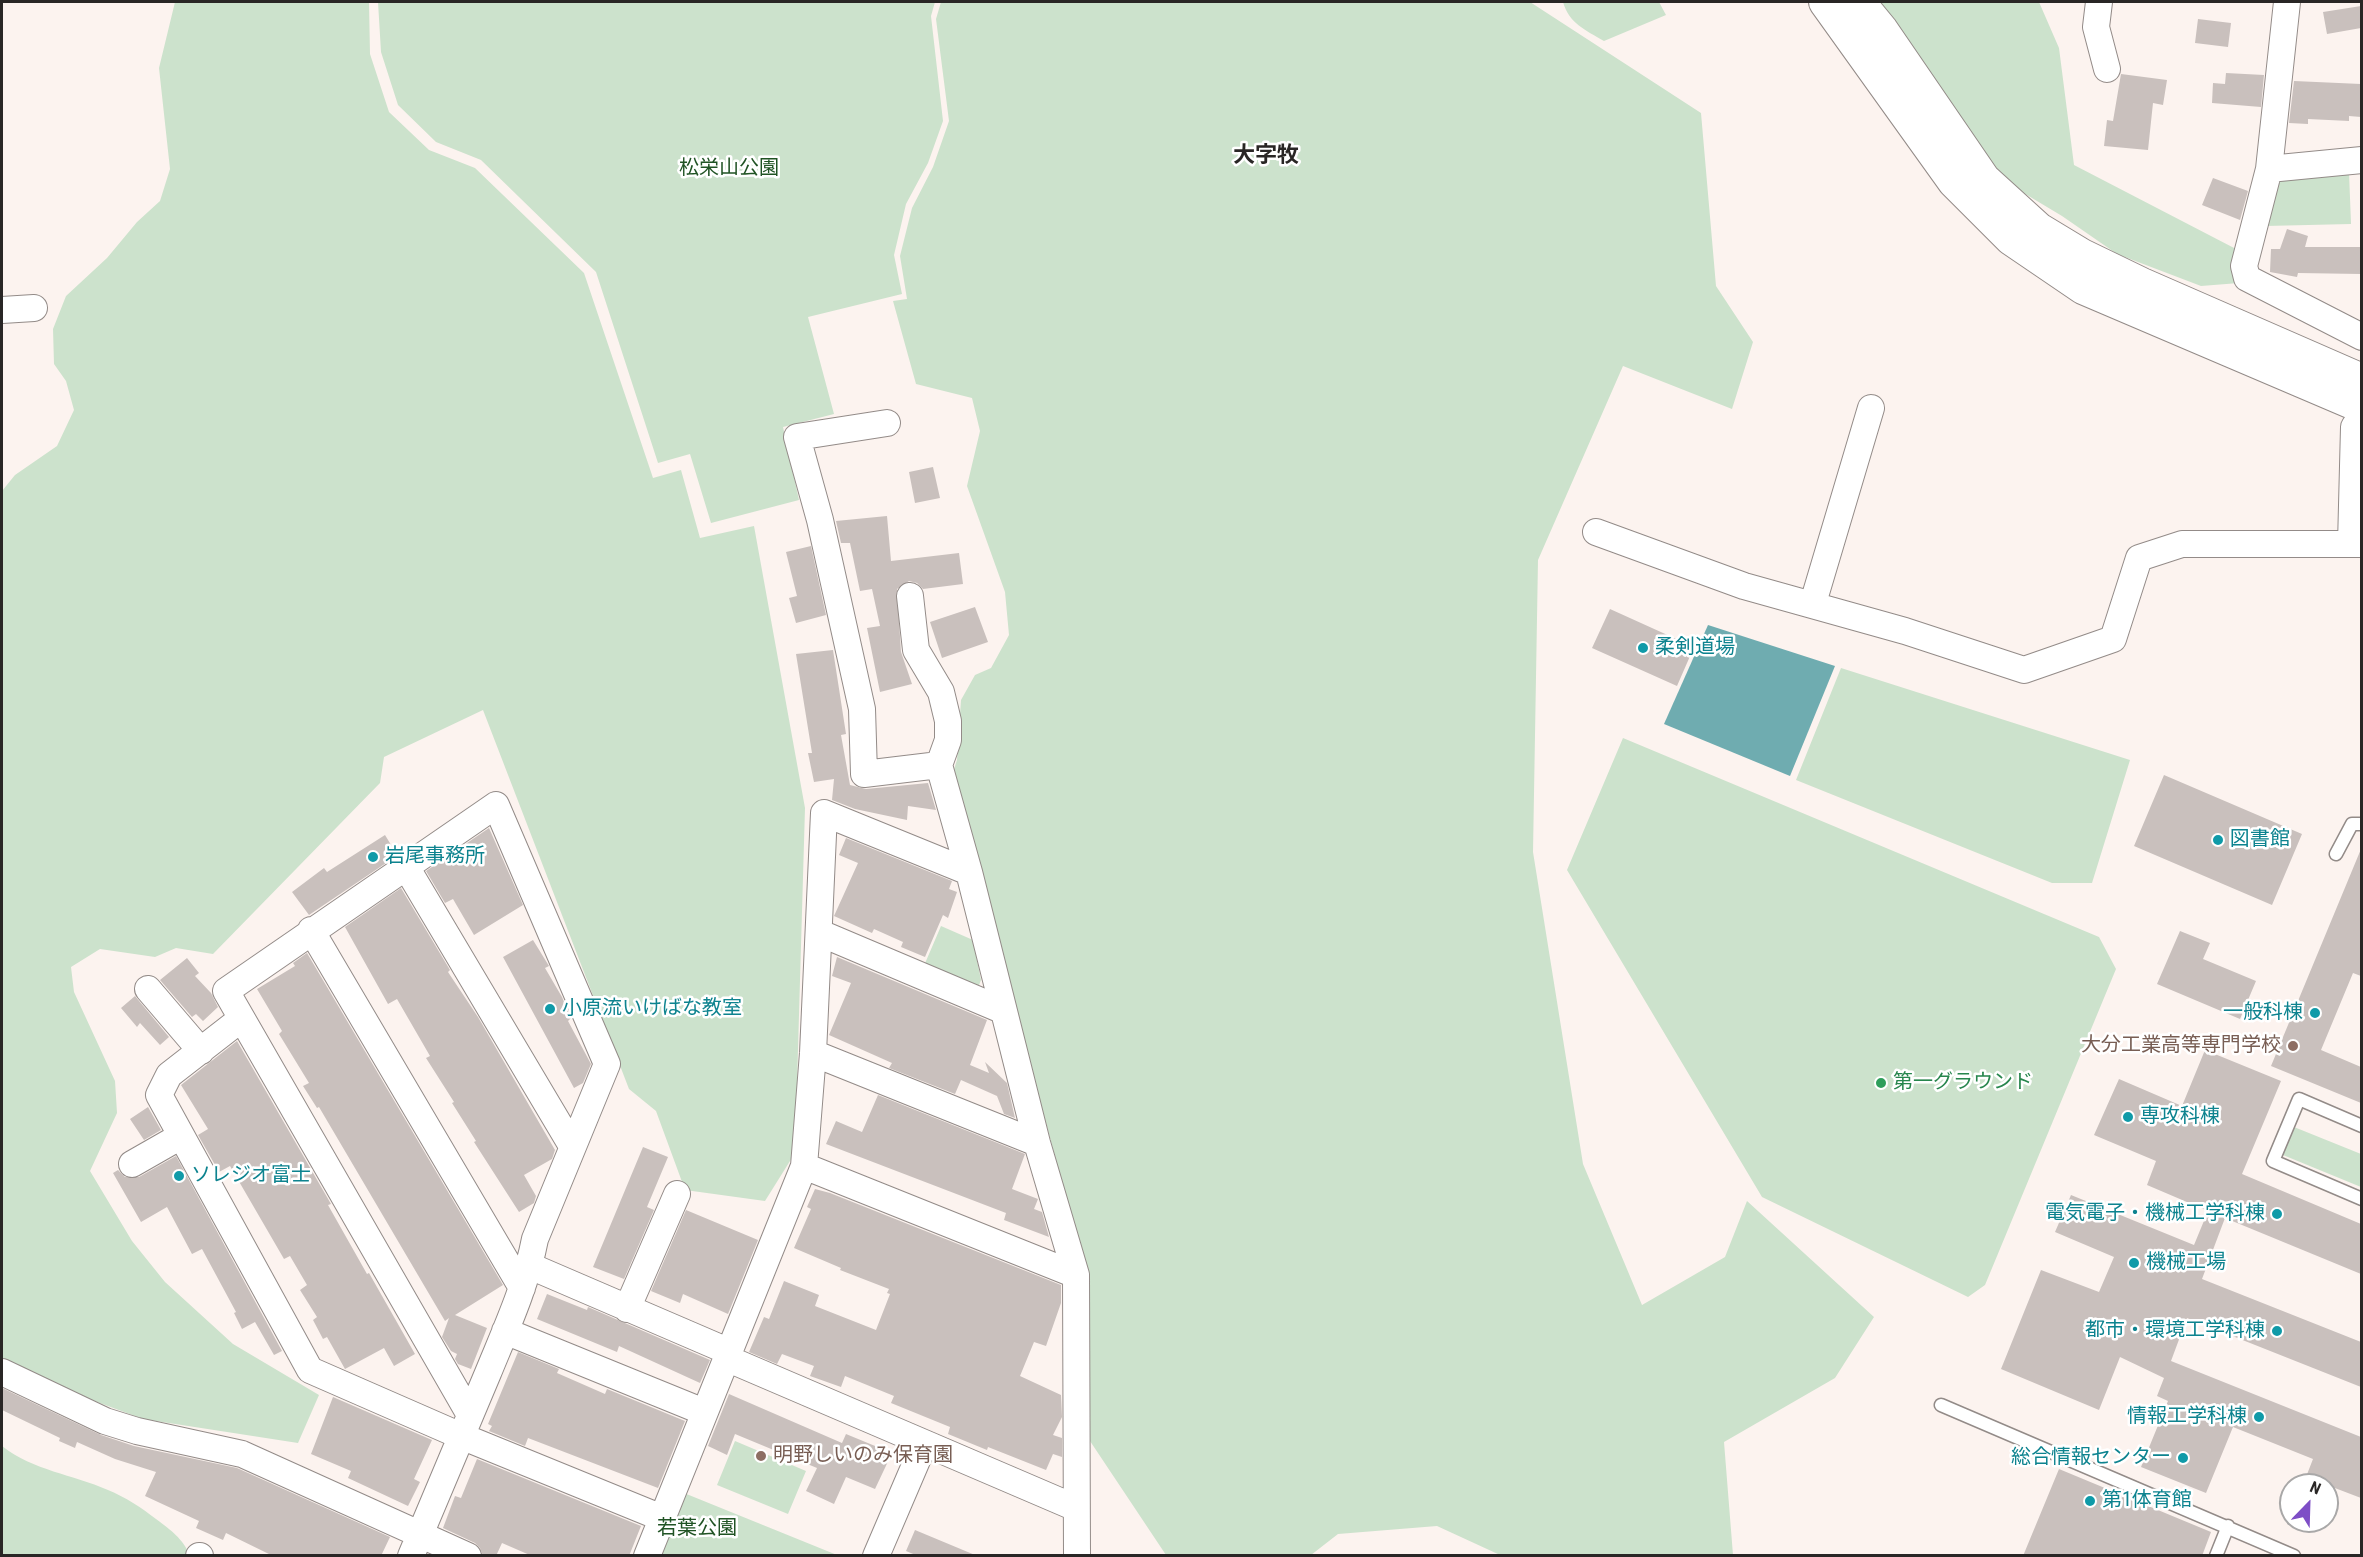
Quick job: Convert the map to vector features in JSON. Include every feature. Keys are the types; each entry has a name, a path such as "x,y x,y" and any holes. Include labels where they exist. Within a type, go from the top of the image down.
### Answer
{"street":[{"path":"1825,2 1954,182 2011,239 2083,288 2361,407"},
{"path":"1860,2 1882,30 1984,179 2039,229 2082,255 2142,284 2361,380"},
{"path":"2099,2 2096,27 2107,69"},
{"path":"2287,2 2269,169 2244,266 2247,278 2361,337"},
{"path":"2269,169 2361,160"},
{"path":"2,310 34,308"},
{"path":"1813,603 1871,408"},
{"path":"1596,532 1744,586 1813,603 2024,670 2113,639 2139,558 2182,544 2356,544 2354,427 2361,415"},
{"path":"887,423 797,437 820,520 862,709 864,774 939,765"},
{"path":"910,596 916,651 941,692 948,721 948,740 939,765 969,872 1037,1143 1076,1275 1077,1556"},
{"path":"416,1546 466,1425 505,1330 526,1277 535,1239 607,1064 496,805 405,865 226,991 466,1425"},
{"path":"647,1556 804,1166 813,1053 825,813 969,872"},
{"path":"405,865 572,1146"},
{"path":"311,930 526,1277 627,1309 723,1349 726,1358 1076,1508"},
{"path":"820,933 1002,1010"},
{"path":"148,989 201,1051"},
{"path":"241,1019 169,1075 159,1095 310,1370 466,1425 662,1518"},
{"path":"813,1053 1037,1143"},
{"path":"132,1164 182,1136"},
{"path":"804,1166 1076,1275"},
{"path":"627,1309 677,1194"},
{"path":"505,1330 704,1412"},
{"path":"2,1372 105,1421 136,1431 242,1454 416,1546 468,1556"},
{"path":"876,1556 924,1444"}],"lane":[{"path":"2336,854 2352,824 2361,824"},
{"path":"2361,1126 2299,1099 2273,1161 2361,1199"},
{"path":"1941,1405 2294,1556"},
{"path":"2216,1556 2228,1526"}],"green space":[{"path":"175,2 369,2 370,54 389,112 429,150 475,168 584,273 653,478 681,470 700,538 754,526 805,808 795,1153 765,1201 685,1190 656,1111 629,1089 483,710 384,757 380,783 213,954 176,948 155,957 100,949 71,967 74,992 115,1081 117,1113 90,1171 132,1241 165,1282 233,1344 319,1395 298,1443 143,1419 89,1399 2,1359 2,491 15,475 57,446 74,410 66,381 54,364 53,329 66,296 107,258 137,222 160,201 170,169 159,68"},
{"name":"松栄山公園","path":"378,2 935,2 931,16 943,121 928,163 906,204 894,255 902,294 808,317 834,414 783,427 799,500 711,523 690,454 658,463 596,272 481,160 436,142 398,105 381,52"},
{"path":"941,2 1530,2 1701,113 1716,286 1753,342 1732,409 1623,366 1538,560 1533,852 1583,1164 1642,1305 1725,1257 1747,1201 1874,1317 1835,1378 1724,1442 1733,1555 1500,1555 1437,1526 1338,1534 1311,1555 1166,1555 1088,1438 1086,1271 952,775 957,760 961,700 975,675 991,668 1009,635 1005,592 967,486 980,431 972,398 916,384 893,301 907,299 900,256 912,208 933,167 949,121 936,19"},
{"path":"1563,2 1659,2 1666,15 1604,41 1574,21"},
{"path":"1853,2 2039,2 2059,48 2074,165 2236,249 2239,283 2201,286 2117,254 2062,216 1977,165"},
{"path":"2349,172 2351,224 2265,226 2275,181"},
{"path":"1841,668 2130,760 2092,883 2052,883 1796,780"},
{"name":"第一グラウンド","path":"1623,738 2099,937 2116,969 1985,1285 1968,1297 1762,1197 1567,870"},
{"path":"941,926 973,940 981,980 976,993 923,968"},
{"path":"2294,1127 2361,1154 2361,1187 2283,1155"},
{"path":"735,1441 806,1471 788,1514 717,1485"},
{"path":"2,1446 27,1461 127,1499 172,1531 190,1555 2,1555"},
{"name":"若葉公園","path":"684,1493 837,1555 657,1556"}],"water":[{"path":"1708,625 1835,666 1790,776 1664,724"}],"building":[{"path":"2361,6 2361,28 2327,34 2323,12"},
{"path":"2198,19 2231,23 2228,47 2195,43"},
{"path":"2226,73 2264,75 2261,107 2212,103 2213,83 2225,84"},
{"path":"2121,74 2167,80 2163,105 2153,103 2148,150 2104,146 2107,120 2113,121"},
{"path":"2294,81 2361,84 2361,117 2349,116 2349,121 2308,119 2308,124 2289,123"},
{"path":"2213,178 2248,191 2240,220 2202,205"},
{"path":"2287,229 2308,236 2305,247 2361,247 2361,274 2298,273 2297,277 2270,272 2271,249 2280,249"},
{"path":"933,467 940,498 915,503 909,472"},
{"path":"887,516 891,561 959,553 963,584 923,589 917,583 909,581 897,589 901,652 912,684 880,692 867,628 880,626 872,589 860,591 850,543 841,543 836,521"},
{"path":"811,546 826,615 796,623 789,598 797,596 786,552"},
{"path":"975,607 988,642 942,658 930,622"},
{"name":"柔剣道場","path":"1610,609 1694,647 1677,686 1592,648"},
{"path":"833,650 846,734 841,735 850,785 866,789 928,783 936,810 908,806 907,820 855,809 832,800 834,779 814,782 808,753 812,753 796,654"},
{"name":"図書館","path":"2164,775 2302,834 2272,905 2134,846"},
{"path":"489,828 523,905 474,935 453,899 445,903 426,871"},
{"path":"385,835 396,853 392,859 309,915 292,892 324,868 327,872"},
{"path":"846,838 952,881 949,889 957,892 948,918 943,915 925,957 901,947 903,942 874,929 872,933 834,916 858,863 839,855"},
{"path":"2361,849 2361,976 2353,973 2321,1050 2361,1067 2361,1103 2271,1066"},
{"path":"401,888 450,970 448,972 478,1017 555,1150 552,1159 524,1175 536,1196 534,1203 519,1212 474,1142 476,1141 452,1103 454,1102 426,1058 430,1056 397,999 388,1004 345,927"},
{"path":"2180,931 2210,943 2203,959 2256,981 2240,1019 2157,984"},
{"path":"533,940 549,966 545,968 562,997 571,1018 568,1021 591,1064 583,1083 574,1088 503,957"},
{"path":"307,953 503,1285 455,1315 487,1328 471,1369 458,1364 455,1359 457,1354 451,1351 442,1337 449,1318 445,1321 319,1107 317,1108 303,1086 309,1083 279,1034 282,1031 257,989 295,966 293,963"},
{"path":"837,957 987,1020 970,1065 989,1073 985,1062 1007,1083 1015,1118 1004,1114 997,1096 961,1080 955,1094 889,1068 892,1063 829,1035 851,983 832,976"},
{"path":"187,958 199,973 195,976 211,993 218,1007 203,1021 196,1014 192,1017 160,980"},
{"path":"135,996 169,1037 160,1045 140,1023 137,1027 121,1008"},
{"path":"237,1041 331,1204 328,1205 367,1274 369,1273 415,1354 394,1366 384,1348 345,1369 327,1337 323,1339 313,1320 317,1317 300,1290 307,1285 290,1256 284,1259 230,1166 219,1172 198,1135 208,1129 181,1085"},
{"path":"2205,1050 2281,1081 2242,1174 2361,1224 2361,1274 2225,1218 2202,1279 2361,1342 2361,1387 2187,1318 2171,1361 2361,1437 2361,1498 2339,1490 2339,1473 2308,1473 2313,1459 2233,1427 2206,1493 2141,1467 2168,1401 2157,1396 2164,1378 2120,1357 2099,1410 2001,1369 2041,1270 2099,1292 2114,1257 2055,1232 2071,1195 2194,1245 2208,1211 2147,1185 2156,1161 2094,1135 2119,1079 2182,1106"},
{"path":"878,1095 1025,1154 1012,1189 1038,1199 1034,1209 1042,1212 1049,1237 1004,1220 1006,1213 826,1144 836,1121 862,1132"},
{"path":"148,1107 161,1130 144,1140 130,1119"},
{"path":"643,1147 668,1157 647,1207 654,1210 624,1279 593,1267"},
{"path":"176,1156 282,1351 274,1355 255,1322 242,1329 234,1313 236,1312 202,1249 192,1254 167,1207 141,1222 113,1173 118,1170 125,1177 139,1177"},
{"path":"815,1189 1061,1285 1061,1303 1046,1346 1034,1342 1020,1376 1061,1395 1062,1417 1053,1435 1062,1438 1062,1457 1053,1454 1046,1470 948,1434 950,1427 891,1403 894,1396 845,1376 841,1387 810,1376 814,1366 782,1354 777,1364 749,1352 764,1317 769,1319 784,1281 819,1295 815,1306 876,1330 890,1294 887,1293 889,1289 840,1270 841,1268 794,1248 811,1209 807,1207"},
{"path":"686,1210 758,1240 728,1314 683,1294 680,1303 651,1291"},
{"path":"547,1294 587,1310 588,1307 710,1360 700,1383 619,1346 617,1352 537,1319"},
{"path":"518,1352 559,1369 557,1373 605,1394 607,1389 685,1421 658,1488 528,1438 525,1446 489,1431 492,1426 488,1424"},
{"path":"2,1388 101,1435 134,1446 237,1468 390,1537 381,1556 273,1556 226,1533 223,1540 196,1528 199,1521 145,1496 156,1472 115,1459 77,1442 75,1448 59,1441 60,1438 2,1410"},
{"path":"729,1394 842,1443 846,1434 892,1453 875,1489 846,1477 834,1504 806,1491 817,1468 735,1434 727,1455 708,1446"},
{"path":"333,1397 432,1440 414,1479 420,1482 408,1506 348,1478 351,1471 311,1454"},
{"path":"477,1459 641,1526 629,1556 532,1556 502,1543 496,1556 483,1556 475,1543 443,1528 455,1496 461,1498"},
{"name":"第1体育館","path":"2059,1469 2211,1532 2202,1556 2023,1556"},
{"path":"915,1530 975,1555 918,1556 906,1551"}],"place":[{"name":"柔剣道場","path":"1643,648"},
{"name":"図書館","path":"2218,840"},
{"name":"岩尾事務所","path":"373,857"},
{"name":"小原流いけばな教室","path":"550,1009"},
{"name":"一般科棟","path":"2315,1013"},
{"name":"大分工業高等専門学校","path":"2293,1046"},
{"name":"第一グラウンド","path":"1881,1083"},
{"name":"専攻科棟","path":"2128,1117"},
{"name":"ソレジオ富士","path":"179,1176"},
{"name":"電気電子・機械工学科棟","path":"2277,1214"},
{"name":"機械工場","path":"2134,1263"},
{"name":"都市・環境工学科棟","path":"2277,1331"},
{"name":"情報工学科棟","path":"2259,1417"},
{"name":"明野しいのみ保育園","path":"761,1456"},
{"name":"総合情報センター","path":"2183,1458"},
{"name":"第1体育館","path":"2090,1501"}],"district":[{"name":"大字牧","path":"1266,156"}]}
